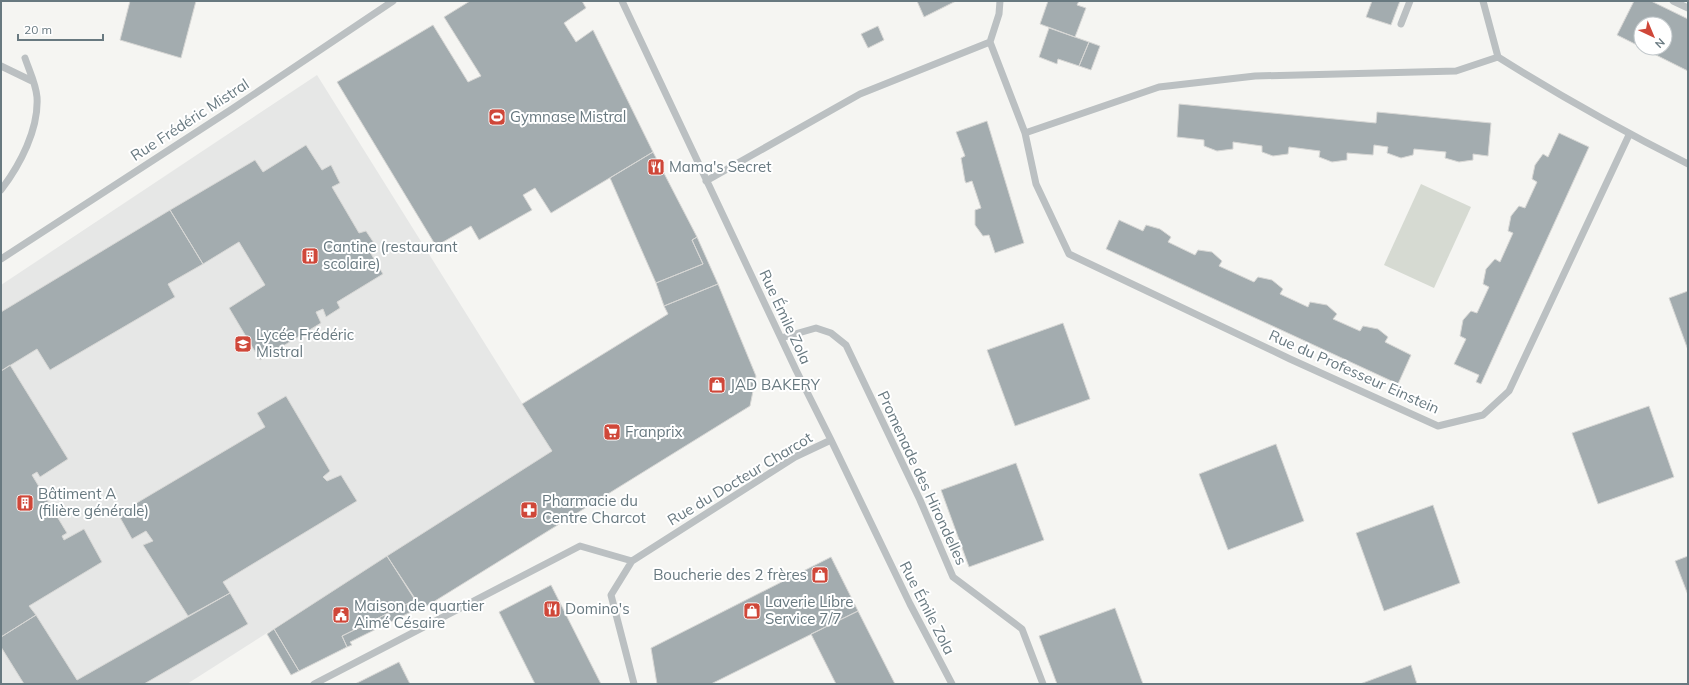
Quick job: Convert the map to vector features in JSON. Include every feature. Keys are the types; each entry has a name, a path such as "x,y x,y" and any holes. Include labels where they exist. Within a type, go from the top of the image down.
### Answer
{"street":[{"name":"Rue Frédéric Mistral","path":"1,259 232,109 393,1"},
{"name":"Rue Émile Zola","path":"622,1 781,338 910,604 952,684"},
{"path":"706,181 860,94 990,42 999,14 1000,1"},
{"path":"1401,24 1410,1"},
{"path":"1483,1 1498,57 1550,90 1629,135 1688,164"},
{"path":"1673,1 1688,8"},
{"name":"Rue du Professeur Einstein","path":"990,42 1025,133 1036,184 1069,254 1290,359 1438,426 1483,415 1509,391 1629,135"},
{"path":"1025,133 1159,87 1255,76 1456,71 1498,57"},
{"path":"1,190 14,171 27,145 36,118 37,96 25,58"},
{"path":"1,66 32,81"},
{"name":"Promenade des Hirondelles","path":"781,338 816,328 830,333 846,345 920,500 953,578 1022,629 1043,684"},
{"name":"Rue du Docteur Charcot","path":"634,684 611,595 632,560 795,457 831,440"},
{"path":"314,684 580,546 632,560"}],"shaded area":[{"name":"Lycée Frédéric Mistral","path":"317,75 552,451 187,684 1,684 1,285"},
{"path":"1421,184 1471,207 1434,288 1384,265"}],"building":[{"path":"130,1 196,1 181,58 120,40"},
{"name":"Gymnase Mistral","path":"470,1 582,1 586,8 564,23 576,42 593,30 653,152 551,213 535,188 523,195 532,210 479,240 471,226 436,246 337,82 433,25 468,82 481,76 444,17"},
{"path":"917,1 956,1 924,17"},
{"path":"1048,1 1079,1 1077,5 1086,8 1075,37 1040,24"},
{"path":"1372,1 1400,1 1391,25 1366,17"},
{"path":"1634,1 1651,1 1688,19 1688,71 1658,56 1673,56 1673,16 1633,16 1633,43 1617,35"},
{"path":"878,26 884,40 868,48 861,34"},
{"path":"1049,28 1089,42 1079,66 1058,59 1057,64 1039,57"},
{"path":"1089,42 1100,46 1091,70 1079,66"},
{"path":"1179,104 1376,123 1377,112 1491,123 1488,156 1473,154 1473,160 1459,162 1445,158 1446,152 1414,149 1413,155 1401,158 1387,153 1388,147 1374,145 1373,155 1347,153 1347,160 1332,162 1319,157 1320,151 1289,147 1288,154 1273,156 1262,152 1262,146 1233,142 1233,149 1217,151 1204,146 1204,140 1177,137"},
{"path":"987,121 1024,243 995,253 989,235 983,236 975,225 975,210 981,208 972,181 966,183 965,181 961,158 965,156 956,132"},
{"path":"1559,133 1589,147 1481,384 1476,382 1479,375 1454,364 1466,339 1460,336 1463,320 1471,311 1477,313 1489,287 1483,284 1486,269 1495,259 1500,262 1513,233 1508,231 1511,216 1519,206 1525,208 1537,182 1532,179 1535,165 1543,154 1548,157"},
{"name":"Cantine (restaurant scolaire)","path":"306,145 322,170 331,165 340,183 332,187 359,233 366,231 374,243 367,247 383,274 337,302 340,308 326,317 323,309 316,312 321,323 260,360 229,308 265,285 239,242 203,264 170,210 255,160 263,172"},
{"path":"653,152 697,237 692,240 703,264 656,283 610,178"},
{"path":"170,210 203,264 168,284 175,297 50,370 37,349 1,371 1,312"},
{"path":"1119,220 1143,231 1146,225 1160,229 1171,237 1168,242 1195,255 1198,250 1212,252 1222,261 1219,266 1254,282 1258,277 1272,280 1283,289 1280,294 1308,307 1310,302 1327,305 1337,314 1333,319 1360,331 1363,326 1378,329 1388,337 1385,342 1411,355 1398,384 1106,249"},
{"path":"697,237 718,284 664,306 656,283 703,264 692,240"},
{"path":"718,284 756,376 750,406 422,609 387,556 552,451 522,404 668,314 664,306"},
{"path":"1688,291 1688,350 1669,298"},
{"path":"1063,323 1090,399 1015,426 987,350"},
{"name":"Bâtiment A (filière générale)","path":"10,365 68,459 40,477 37,472 32,475 67,533 62,536 64,540 84,529 102,562 29,606 36,615 1,637 1,371"},
{"path":"286,396 330,471 323,477 327,481 341,475 357,501 223,582 230,593 188,616 143,545 153,541 146,531 132,539 118,514 265,427 257,413"},
{"path":"1649,406 1674,477 1598,504 1572,433"},
{"path":"1276,444 1304,521 1228,550 1199,474"},
{"path":"1016,463 1044,540 969,567 941,490"},
{"path":"1433,505 1460,583 1384,611 1356,533"},
{"name":"Maison de quartier Aimé Césaire","path":"387,556 415,600 342,636 347,647 299,671 274,629"},
{"path":"1688,556 1688,595 1675,561"},
{"path":"831,557 858,611 711,684 657,684 651,648"},
{"path":"551,585 601,684 535,684 499,612"},
{"path":"230,593 248,624 144,684 24,684 1,647 1,637 36,615 77,680"},
{"path":"415,600 421,607 350,642 352,645 347,647 342,636"},
{"path":"1115,608 1143,684 1057,684 1039,636"},
{"path":"858,611 895,684 836,684 811,634"},
{"path":"274,629 299,671 291,675 267,634"},
{"path":"399,662 410,684 355,684"},
{"path":"1411,665 1417,684 1360,684"}],"place":[{"name":"Gymnase Mistral","path":"497,117"},
{"name":"Mama's Secret","path":"656,167"},
{"name":"Cantine (restaurant scolaire)","path":"310,256"},
{"name":"Lycée Frédéric Mistral","path":"243,344"},
{"name":"JAD BAKERY","path":"717,385"},
{"name":"Franprix","path":"612,432"},
{"name":"Bâtiment A (filière générale)","path":"25,503"},
{"name":"Pharmacie du Centre Charcot","path":"529,510"},
{"name":"Boucherie des 2 frères","path":"820,575"},
{"name":"Domino's","path":"552,609"},
{"name":"Laverie Libre Service 7/7","path":"752,611"},
{"name":"Maison de quartier Aimé Césaire","path":"341,615"}]}
